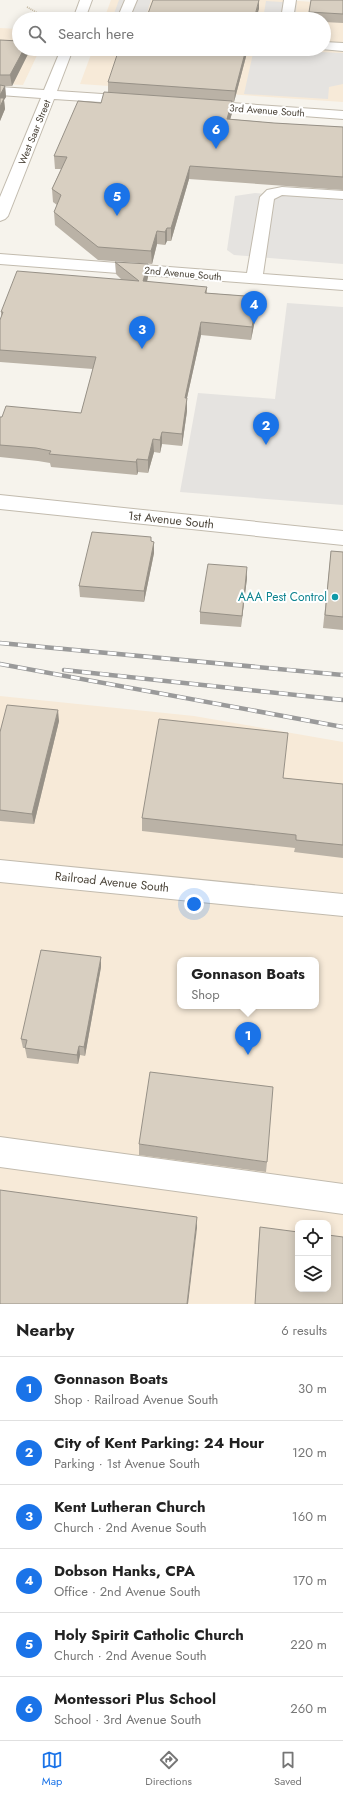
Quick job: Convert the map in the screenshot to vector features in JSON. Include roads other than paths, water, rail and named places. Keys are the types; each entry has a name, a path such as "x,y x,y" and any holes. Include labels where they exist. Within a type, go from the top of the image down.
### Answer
{"street":[{"path":"82,12 86,0"},
{"path":"126,12 131,0"},
{"path":"288,12 290,0"},
{"path":"331,46 343,47"},
{"name":"West Saar Street","path":"0,216 64,56"},
{"path":"0,91 146,101"},
{"name":"3rd Avenue South","path":"194,105 343,115"},
{"path":"254,279 267,197 272,193 282,191 343,195"},
{"name":"2nd Avenue South","path":"0,258 343,285"},
{"name":"1st Avenue South","path":"0,502 343,538"},
{"name":"Railroad Avenue South","path":"0,870 343,905"},
{"path":"0,1152 343,1199"}],"railway":[{"path":"0,643 343,675"},
{"path":"0,664 343,727"},
{"path":"64,670 343,700"}],"place":[{"name":"Montessori Plus School","path":"216,149"},
{"name":"Holy Spirit Catholic Church","path":"117,216"},
{"name":"Dobson Hanks, CPA","path":"254,324"},
{"name":"Kent Lutheran Church","path":"142,349"},
{"name":"City of Kent Parking: 24 Hour","path":"266,445"},
{"name":"AAA Pest Control","path":"335,597"},
{"name":"Gonnason Boats","path":"248,1055"}]}
